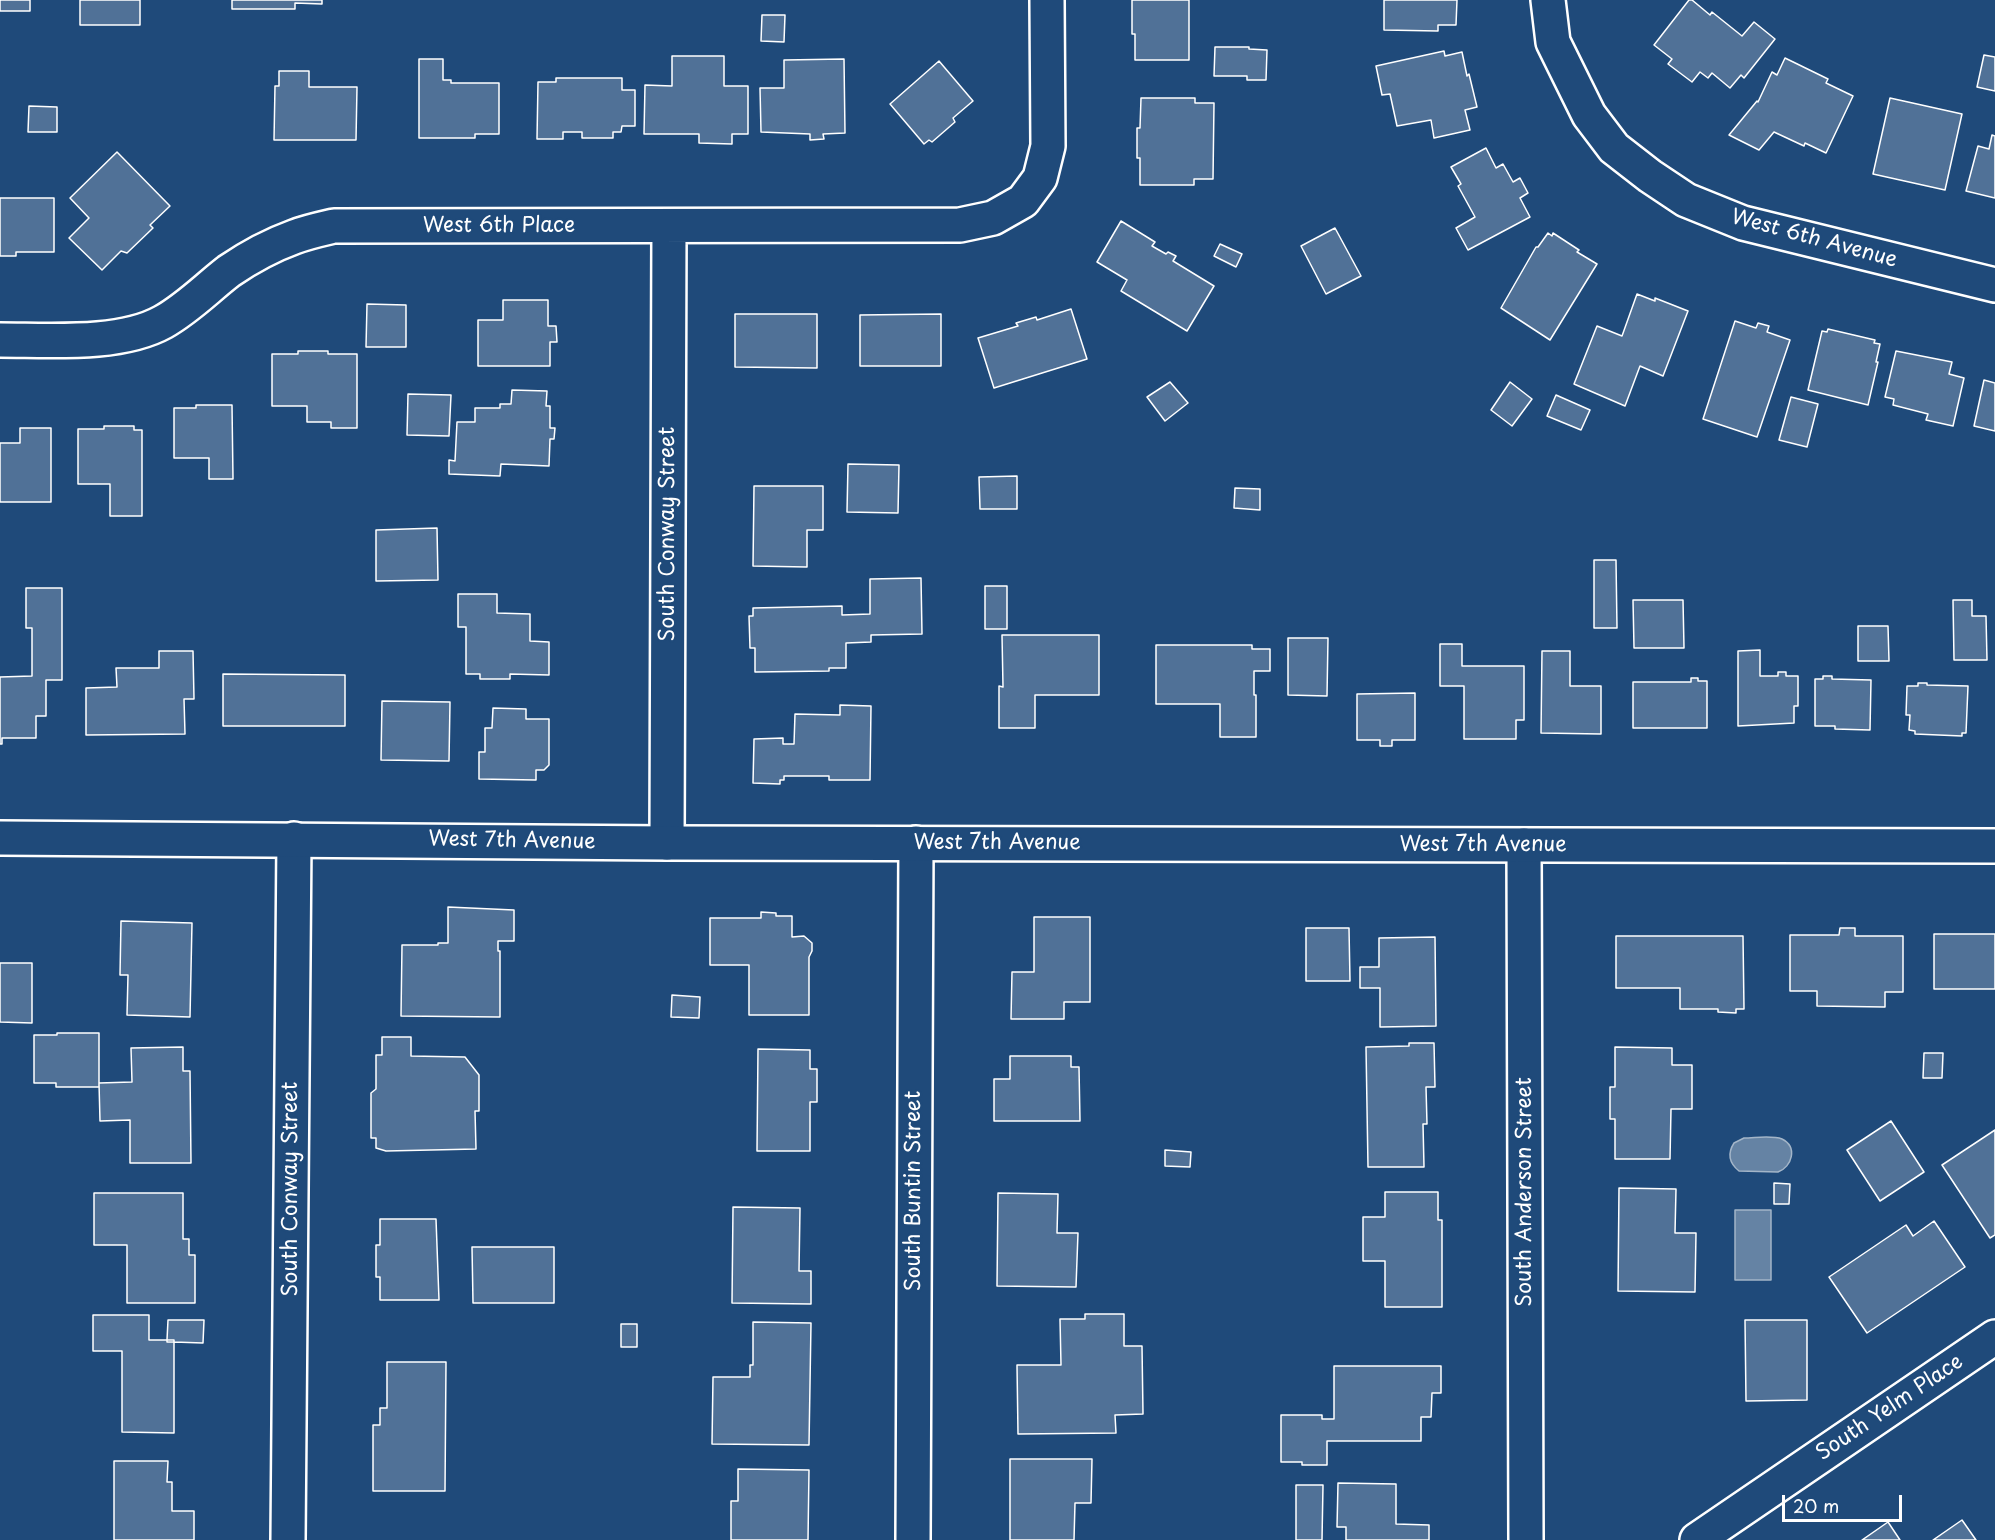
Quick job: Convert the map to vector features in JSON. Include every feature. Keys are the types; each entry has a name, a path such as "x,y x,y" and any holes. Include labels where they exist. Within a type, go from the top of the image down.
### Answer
{"street":[{"name":"West 6th Place","path":"0,340 78,340 122,336 152,326 162,322 203,294 229,271 266,250 294,236 334,226 960,225 993,218 1023,201 1040,178 1048,146 1047,0"},
{"name":"West 6th Avenue","path":"1548,0 1553,42 1589,115 1614,148 1686,200 1743,223 1995,285"},
{"name":"South Conway Street","path":"667,843 669,226"},
{"name":"West 7th Avenue","path":"0,838 667,843 1995,846"},
{"name":"South Conway Street","path":"288,1540 294,839"},
{"name":"South Buntin Street","path":"913,1540 916,843"},
{"name":"South Anderson Street","path":"1524,845 1526,1540"},
{"name":"South Yelm Place","path":"1697,1540 1995,1337"}],"water":[{"path":"1744,1138 1782,1139 1790,1147 1790,1161 1778,1172 1739,1171 1731,1162 1730,1151 1734,1143"},
{"path":"1735,1210 1771,1210 1771,1280 1735,1280"}],"building":[{"path":"0,0 30,0 30,11 0,11"},
{"path":"80,0 140,0 140,25 80,25"},
{"path":"232,0 322,0 322,4 295,3 295,9 232,9"},
{"path":"1132,0 1189,0 1189,60 1135,60"},
{"path":"1384,0 1457,0 1456,25 1438,25 1438,31 1384,30"},
{"path":"1689,0 1710,15 1712,12 1742,36 1754,22 1775,39 1744,78 1741,75 1730,88 1712,73 1708,78 1700,72 1692,82 1668,64 1672,59 1654,45"},
{"path":"762,15 785,15 784,42 761,41"},
{"path":"1215,47 1249,47 1249,49 1267,50 1266,80 1247,80 1247,76 1214,76"},
{"path":"1444,51 1445,56 1462,52 1477,107 1465,110 1470,130 1434,138 1431,120 1397,126 1390,94 1382,95 1376,66"},
{"path":"1984,55 1995,57 1995,91 1977,87"},
{"path":"672,56 724,56 724,86 748,86 748,134 732,134 732,144 699,143 699,134 644,134 645,85 672,86"},
{"path":"1785,58 1828,79 1826,83 1853,96 1826,153 1774,132 1759,150 1729,135 1758,102 1772,72 1777,75"},
{"path":"419,59 443,59 443,80 451,80 451,83 499,83 499,134 475,134 475,138 419,138"},
{"path":"844,59 845,133 823,134 824,139 810,140 810,134 761,132 760,88 784,88 784,60"},
{"path":"939,61 973,101 953,118 955,122 932,142 929,140 924,144 890,104"},
{"path":"279,71 309,71 309,87 357,87 356,140 274,140 275,86 279,86"},
{"path":"556,78 622,78 622,90 635,90 635,126 622,126 621,132 613,132 613,138 582,138 582,132 563,132 563,139 537,139 538,82 556,82"},
{"path":"1141,98 1195,98 1195,103 1214,103 1213,179 1194,179 1194,185 1140,185 1137,128 1140,128"},
{"path":"1890,98 1962,114 1945,190 1873,174"},
{"path":"29,106 57,107 57,132 28,132"},
{"path":"1992,135 1995,136 1995,198 1966,191 1978,146 1989,149"},
{"path":"1486,148 1496,168 1503,164 1513,182 1520,178 1528,193 1520,198 1530,217 1468,250 1456,228 1475,217 1458,186 1461,184 1451,167"},
{"path":"117,152 170,206 150,225 153,228 127,253 121,251 102,270 69,238 89,218 70,198"},
{"path":"0,198 54,198 54,252 16,252 16,256 0,256"},
{"path":"1121,221 1155,242 1152,246 1166,254 1168,252 1176,256 1173,261 1214,286 1187,331 1121,291 1127,280 1097,262"},
{"path":"1335,228 1361,276 1326,294 1301,246"},
{"path":"1548,233 1552,236 1553,233 1597,264 1550,340 1501,308 1536,247"},
{"path":"1220,244 1242,254 1236,267 1214,256"},
{"path":"1637,294 1655,301 1655,298 1688,311 1663,376 1640,366 1625,406 1574,384 1597,326 1622,336"},
{"path":"503,300 548,300 548,326 556,326 557,342 550,342 550,366 478,366 478,320 503,320"},
{"path":"367,304 406,305 406,347 366,347"},
{"path":"1071,309 1087,359 994,388 978,338 1018,326 1016,323 1036,317 1037,320"},
{"path":"735,314 817,314 817,368 735,367"},
{"path":"941,314 941,366 860,366 860,315"},
{"path":"1735,321 1756,328 1758,323 1769,326 1767,332 1790,340 1757,437 1703,419"},
{"path":"1828,329 1875,340 1874,343 1880,344 1868,405 1808,390 1822,331 1827,332"},
{"path":"298,351 357,354 357,428 331,428 331,422 307,422 307,406 272,406 272,354 298,354"},
{"path":"1896,351 1952,362 1949,374 1964,378 1953,426 1926,420 1928,414 1893,405 1894,399 1885,397"},
{"path":"1984,380 1995,383 1995,431 1974,426"},
{"path":"1170,382 1188,403 1165,421 1147,397"},
{"path":"1510,382 1532,399 1512,426 1491,410"},
{"path":"512,390 547,391 546,406 550,406 550,428 555,428 554,439 550,439 549,466 501,464 500,476 449,474 449,460 455,461 457,422 475,422 475,408 500,408 500,404 511,404"},
{"path":"408,394 451,395 449,436 407,435"},
{"path":"1556,395 1590,410 1581,430 1547,416"},
{"path":"1791,397 1818,404 1807,447 1779,440"},
{"path":"196,405 232,405 233,479 209,479 209,458 174,458 174,408 196,408"},
{"path":"104,426 134,426 134,430 142,430 142,516 110,516 110,484 78,484 78,429 104,429"},
{"path":"20,428 51,428 51,502 0,502 0,443 20,443"},
{"path":"848,464 899,465 898,513 847,512"},
{"path":"1017,476 1017,509 980,509 979,477"},
{"path":"754,486 823,486 823,530 807,530 807,567 753,566"},
{"path":"1235,488 1260,489 1260,510 1234,508"},
{"path":"437,528 438,580 376,581 376,530"},
{"path":"1594,560 1616,560 1617,628 1594,628"},
{"path":"921,578 922,634 871,635 871,642 846,643 846,668 829,668 829,671 755,672 755,648 750,648 749,616 753,616 753,608 842,606 842,615 870,614 870,579"},
{"path":"985,586 1007,586 1007,629 985,629"},
{"path":"26,588 62,588 62,680 46,680 46,716 36,716 36,738 2,738 2,744 0,744 0,677 32,676 32,628 26,628"},
{"path":"458,594 497,594 497,613 530,614 530,641 549,642 549,675 510,674 510,679 480,679 480,674 466,674 466,627 458,627"},
{"path":"1633,600 1683,600 1684,648 1634,648"},
{"path":"1953,600 1972,600 1972,616 1986,616 1987,660 1954,660"},
{"path":"1858,626 1888,626 1889,661 1858,661"},
{"path":"1002,635 1099,635 1099,695 1035,695 1035,728 999,728 999,686 1003,687"},
{"path":"1288,638 1328,638 1327,696 1288,695"},
{"path":"1440,644 1462,644 1462,666 1524,666 1524,720 1516,720 1516,739 1464,739 1464,686 1440,686"},
{"path":"1156,645 1252,645 1252,649 1270,649 1270,671 1254,671 1256,737 1220,737 1220,704 1156,704"},
{"path":"1760,650 1760,676 1778,676 1778,672 1786,672 1786,676 1798,676 1798,706 1794,706 1794,723 1738,726 1738,651"},
{"path":"159,651 193,651 194,699 184,699 185,734 86,735 86,688 117,687 116,668 159,668"},
{"path":"1542,651 1570,651 1570,686 1601,686 1601,734 1541,733"},
{"path":"223,674 345,675 345,726 223,726"},
{"path":"1823,676 1832,676 1832,679 1871,680 1870,730 1815,726 1815,679 1823,679"},
{"path":"1691,678 1707,681 1707,728 1633,728 1633,682 1691,682"},
{"path":"1918,683 1968,686 1966,733 1962,733 1962,736 1915,734 1915,731 1909,730 1910,715 1906,715 1907,686 1918,686"},
{"path":"1415,693 1415,740 1392,740 1392,746 1380,746 1380,740 1357,740 1357,694"},
{"path":"382,701 450,702 449,761 381,760"},
{"path":"840,705 871,706 870,780 829,780 829,776 784,776 780,784 753,783 754,739 783,738 783,744 794,744 795,714 840,715"},
{"path":"493,708 526,709 526,719 549,719 549,765 544,770 536,770 536,780 479,779 479,752 485,752 485,728 492,728"},
{"path":"448,907 514,910 514,941 498,941 500,1017 401,1016 402,945 448,943"},
{"path":"761,912 776,913 776,916 792,916 792,937 804,936 812,943 809,957 809,1015 749,1015 749,965 710,965 710,918 761,918"},
{"path":"1034,917 1090,917 1090,1002 1064,1002 1064,1019 1011,1019 1012,972 1034,972"},
{"path":"121,921 192,923 190,1017 127,1015 128,975 120,975"},
{"path":"1306,928 1349,928 1350,981 1306,981"},
{"path":"1840,928 1855,928 1855,936 1903,936 1903,992 1885,992 1885,1007 1817,1006 1817,991 1790,991 1790,935 1839,935"},
{"path":"1934,934 1995,934 1995,989 1934,989"},
{"path":"1616,936 1743,936 1744,1009 1736,1009 1736,1013 1718,1012 1718,1009 1680,1009 1680,988 1616,988"},
{"path":"1435,937 1436,1026 1380,1027 1380,988 1360,988 1360,967 1379,967 1379,938"},
{"path":"0,963 32,963 32,1023 0,1022"},
{"path":"672,995 700,997 699,1018 671,1017"},
{"path":"57,1033 99,1033 99,1087 56,1087 56,1083 34,1083 34,1035 57,1035"},
{"path":"382,1037 411,1037 411,1056 465,1057 479,1075 479,1111 475,1111 476,1149 386,1151 376,1148 376,1138 371,1138 371,1093 376,1089 376,1055 382,1055"},
{"path":"1409,1043 1434,1043 1435,1087 1426,1087 1427,1124 1423,1124 1424,1167 1368,1167 1366,1047 1409,1046"},
{"path":"183,1047 183,1071 190,1071 191,1163 130,1163 130,1120 100,1121 99,1083 132,1082 131,1048"},
{"path":"1615,1047 1672,1048 1672,1065 1692,1065 1692,1109 1671,1109 1670,1159 1615,1159 1615,1119 1610,1119 1610,1087 1615,1087"},
{"path":"758,1049 810,1050 810,1069 817,1069 817,1102 810,1102 810,1151 757,1151"},
{"path":"1924,1053 1943,1053 1942,1078 1923,1078"},
{"path":"1010,1056 1071,1056 1071,1067 1079,1067 1080,1121 994,1121 994,1079 1010,1079"},
{"path":"1891,1121 1924,1172 1880,1201 1847,1150"},
{"path":"1995,1130 1995,1235 1990,1238 1942,1165"},
{"path":"1165,1150 1191,1152 1190,1167 1165,1166"},
{"path":"1774,1183 1790,1184 1789,1204 1774,1204"},
{"path":"1619,1188 1676,1189 1675,1233 1696,1233 1695,1292 1618,1291"},
{"path":"1385,1192 1438,1192 1438,1220 1442,1220 1442,1307 1385,1307 1385,1261 1363,1261 1363,1217 1385,1217"},
{"path":"94,1193 183,1193 183,1239 189,1239 189,1255 195,1255 195,1303 127,1303 127,1245 94,1245"},
{"path":"998,1193 1058,1194 1057,1233 1078,1233 1076,1287 997,1286"},
{"path":"733,1207 800,1208 799,1271 811,1271 811,1304 732,1303"},
{"path":"380,1219 436,1219 439,1300 380,1300 380,1277 376,1277 376,1245 380,1245"},
{"path":"1934,1221 1965,1267 1867,1333 1829,1277 1906,1225 1913,1236"},
{"path":"472,1247 554,1247 554,1303 473,1303"},
{"path":"1085,1314 1124,1314 1124,1346 1142,1346 1143,1414 1115,1415 1116,1433 1018,1434 1017,1365 1061,1365 1060,1319 1085,1319"},
{"path":"93,1315 149,1315 149,1340 174,1342 174,1433 122,1432 122,1351 93,1351"},
{"path":"168,1320 204,1320 203,1343 167,1340"},
{"path":"1745,1320 1807,1320 1807,1400 1746,1401"},
{"path":"753,1322 811,1323 809,1445 712,1444 713,1377 750,1377 750,1365 753,1365"},
{"path":"621,1324 637,1324 637,1347 621,1347"},
{"path":"387,1362 446,1362 445,1491 373,1491 373,1425 380,1425 380,1408 387,1408"},
{"path":"1334,1366 1441,1366 1441,1393 1432,1393 1431,1417 1421,1417 1421,1441 1327,1441 1327,1465 1281,1462 1281,1415 1322,1415 1322,1419 1334,1419"},
{"path":"1010,1459 1092,1459 1091,1503 1075,1503 1074,1540 1010,1540"},
{"path":"114,1461 168,1461 167,1482 172,1482 172,1511 194,1511 194,1540 114,1540"},
{"path":"738,1469 809,1470 808,1540 731,1540 731,1501 738,1501"},
{"path":"1338,1483 1396,1484 1396,1524 1429,1525 1429,1540 1346,1540 1346,1527 1337,1527"},
{"path":"1296,1485 1323,1485 1322,1540 1296,1540"},
{"path":"1962,1520 1976,1540 1933,1540"},
{"path":"1888,1522 1900,1540 1862,1540"}]}
